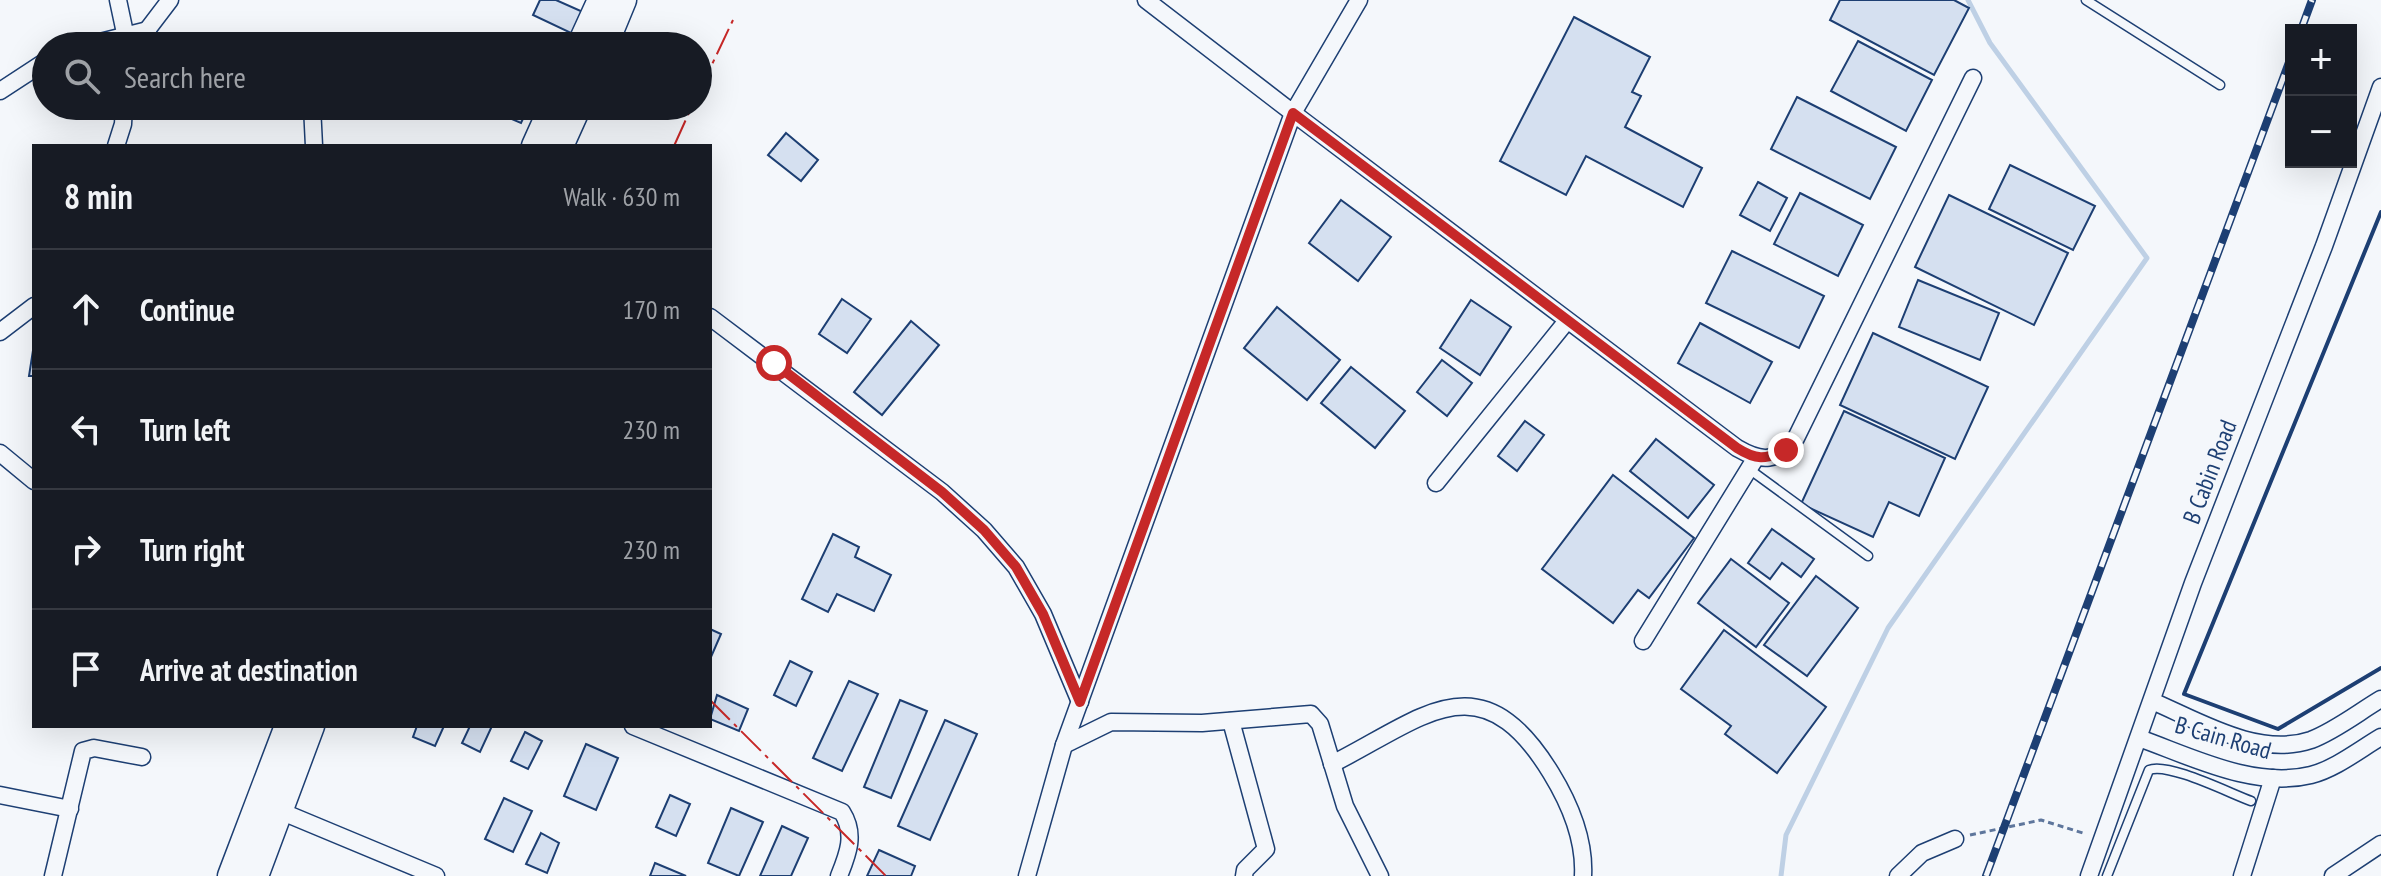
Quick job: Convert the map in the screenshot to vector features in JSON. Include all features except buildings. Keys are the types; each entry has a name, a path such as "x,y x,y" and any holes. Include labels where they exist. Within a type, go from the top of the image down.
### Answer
{"main road":[{"path":"586,32 601,0"},
{"path":"610,32 623,0"},
{"path":"536,144 547,120"},
{"path":"561,144 572,120"},
{"path":"255,876 288,728"},
{"path":"231,876 310,728"}],"street":[{"path":"118,0 128,32"},
{"path":"144,32 170,0"},
{"path":"1146,0 1752,464"},
{"path":"1031,872 1064,745 1293,113 1359,0"},
{"path":"0,91 32,70"},
{"path":"1643,641 1752,464 1786,450 1796,438 1973,78"},
{"name":"B Cabin Road","path":"2089,876 2381,87"},
{"path":"117,144 123,120"},
{"path":"313,120 314,144"},
{"path":"0,332 32,308"},
{"path":"712,319 942,492 984,530 1016,567 1043,614 1080,702"},
{"path":"1436,483 1566,322"},
{"path":"0,453 32,479"},
{"name":"B Cain Road","path":"2152,701 2224,733 2257,743 2285,743 2311,740 2381,699"},
{"path":"1332,764 1423,713 1454,707 1487,708 1508,720 1542,758 1564,794 1576,821 1583,876"},
{"path":"1064,745 1111,722 1231,721 1311,714 1320,724 1345,806 1380,876"},
{"path":"1231,721 1266,849 1245,870 1244,876"},
{"path":"638,728 842,812 850,825 849,853 839,876"},
{"name":"B Cain Road","path":"2139,738 2212,764 2273,778 2310,776 2381,737"},
{"path":"53,876 79,760 85,749 142,757"},
{"path":"2242,876 2273,778"},
{"path":"0,795 70,809"},
{"path":"269,807 436,876"},
{"path":"1898,876 1922,853 1955,839"},
{"path":"2333,876 2381,844"}],"lane":[{"path":"2086,0 2220,85"},
{"path":"1752,464 1868,556"},
{"path":"2107,876 2149,770 2157,767 2174,771 2251,801"}],"path":[{"path":"1955,839 2041,820 2102,840"}],"waterway":[{"path":"1781,876 1786,835 1888,628 2147,258 1990,43 1968,0"}],"railway":[{"path":"2303,24 2312,0"},
{"path":"1986,876 2285,73"}],"wall":[{"path":"2381,212 2184,694 2278,729 2381,668"}],"power":[{"path":"712,64 733,20"},
{"path":"675,144 686,120"},
{"path":"712,702 886,876"}],"route":[{"path":"774,363 942,492 984,530 1016,567 1043,614 1080,702 1293,113 1566,322 1737,448 1755,459 1769,458 1786,450"}]}
